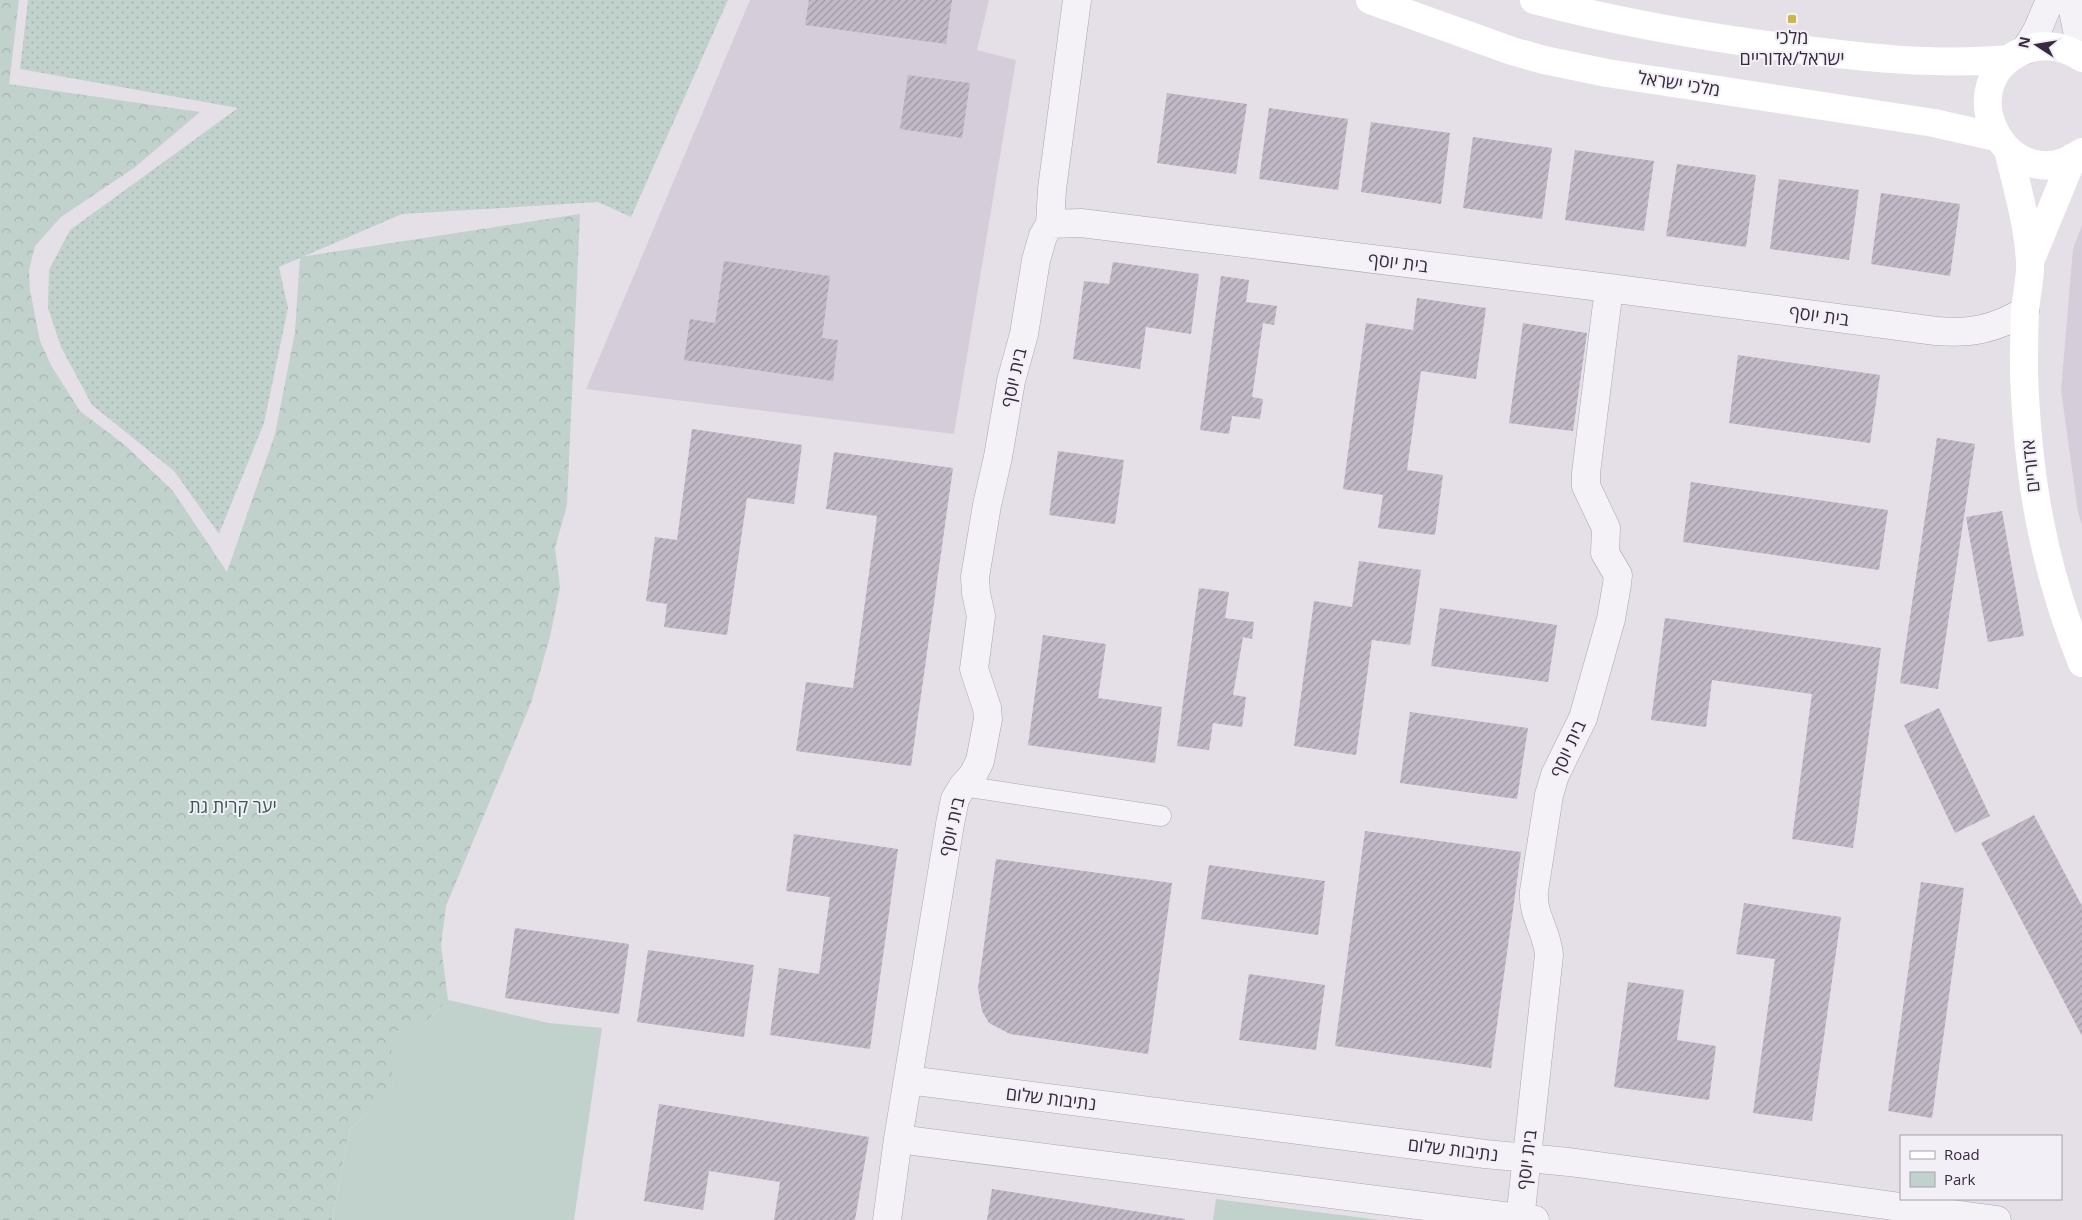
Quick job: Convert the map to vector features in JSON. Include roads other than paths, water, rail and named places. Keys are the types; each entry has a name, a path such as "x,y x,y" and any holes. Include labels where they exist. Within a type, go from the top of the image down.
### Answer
{"street":[{"path":"1050,224 1052,189 1077,0"},
{"name":"מלכי ישראל","path":"1370,0 1512,51 1544,60 1607,73 1934,123 2002,144 2023,160 2040,164 2057,163 2078,155"},
{"path":"1534,0 1648,28 1810,51 1868,57 1958,62 2017,55 2050,46 2068,50 2082,57"},
{"path":"2017,55 2037,31 2050,0"},
{"path":"2071,0 2082,57"},
{"name":"אדוריים","path":"2017,55 1993,79 1988,96 1989,122 2002,144 2020,198 2030,263 2025,311 2024,372 2026,428 2034,499 2048,563 2066,625 2082,663"},
{"name":"אדוריים","path":"2030,263 2078,155"},
{"name":"בית יוסף","path":"887,1220 898,1139 955,799 973,775 980,761 988,719 974,669 981,616 976,594 975,577 1011,381 1024,334 1036,260 1043,236 1050,224 1081,223 1342,257 1609,288 1936,331 1965,333 1992,327 2025,311"},
{"name":"בית יוסף","path":"1525,1219 1527,1158 1549,955 1546,935 1533,903 1548,795 1564,754 1583,718 1610,619 1618,575 1605,553 1606,528 1586,486 1586,473 1609,288"},
{"name":"נתיבות שלום","path":"908,1080 1527,1158 1997,1220"},
{"path":"898,1139 1525,1219"}],"lane":[{"path":"963,786 1161,816"}],"place":[{"name":"מלכי ישראל/אדוריים","path":"1792,19"}],"park label":[{"name":"יער קרית גת","path":"233,807"}]}
